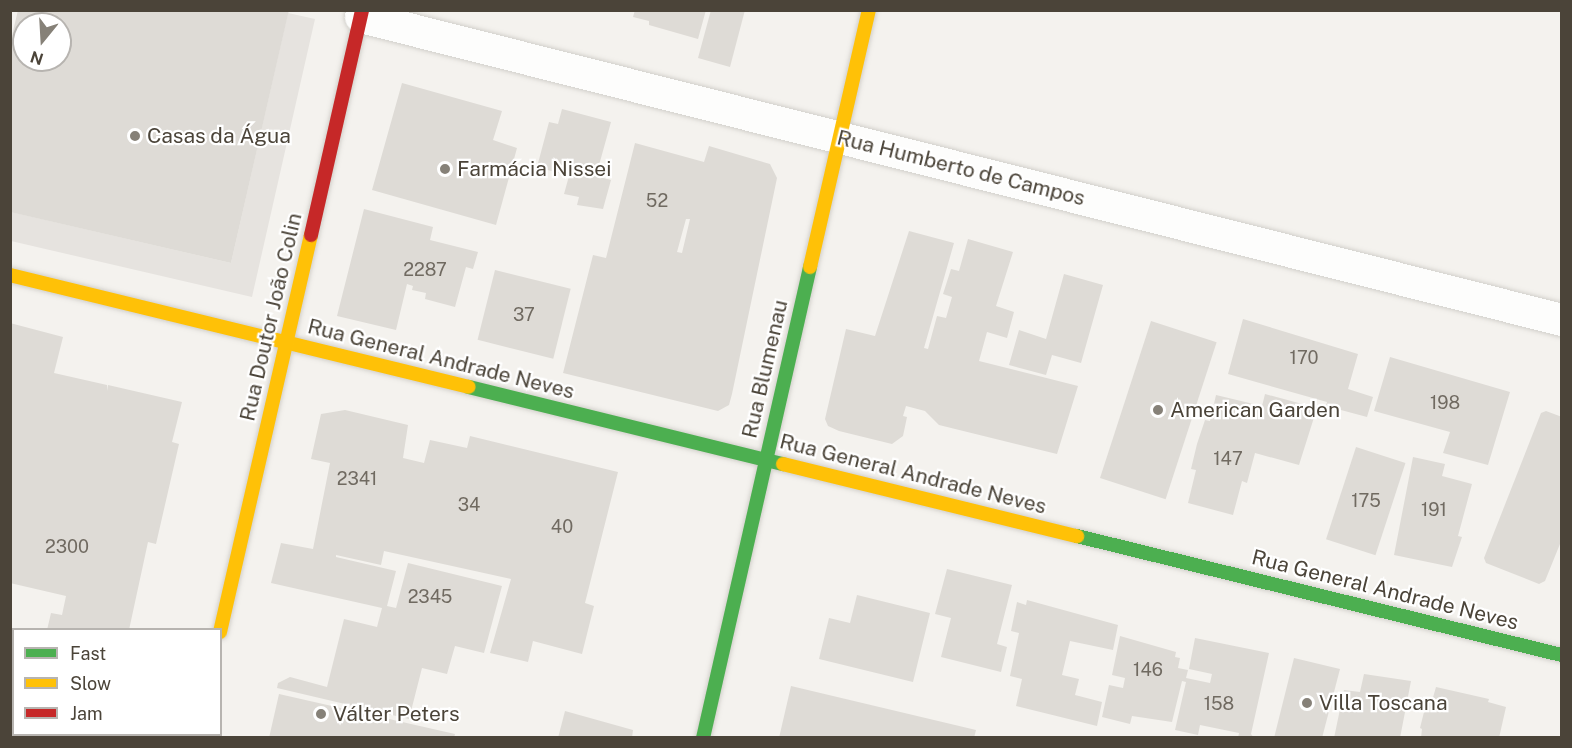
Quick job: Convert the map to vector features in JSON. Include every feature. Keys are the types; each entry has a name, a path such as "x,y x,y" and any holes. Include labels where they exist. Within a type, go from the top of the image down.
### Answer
{"street":[{"name":"Rua Blumenau","path":"703,738 869,10"},
{"name":"Rua Humberto de Campos","path":"362,14 840,138 1562,320"},
{"name":"Rua Doutor João Colin","path":"221,628 362,14"},
{"name":"Rua General Andrade Neves","path":"10,275 1562,655"}],"shaded area":[{"path":"288,13 315,19 252,297 11,241 11,212 231,263"}],"building":[{"name":"Casas da Água","path":"18,10 289,10 231,263 10,212 10,44 12,36 12,72 72,72 72,12 18,12"},
{"path":"635,10 706,10 698,39 649,25 649,21 633,17"},
{"path":"711,10 745,10 730,67 698,58"},
{"name":"Farmácia Nissei","path":"402,83 502,111 493,140 517,148 496,225 372,190"},
{"path":"562,109 611,122 596,176 611,180 603,209 577,205 579,197 564,194 569,176 537,167 549,122 558,124"},
{"path":"635,143 704,162 709,146 770,164 777,178 729,405 718,411 563,373 593,255 606,258","holes":["686,219 690,219 682,253 677,252"]},
{"path":"364,209 433,227 430,240 478,252 473,269 466,267 455,307 425,299 426,293 412,290 413,286 407,284 396,330 337,316"},
{"path":"909,231 954,243 924,348 928,349 937,316 946,318 952,297 943,294 951,269 959,271 968,239 1013,252 996,306 1014,312 1007,338 987,332 979,361 1078,386 1057,454 939,425 925,411 906,406 903,416 907,417 903,436 892,444 839,431 828,426 825,419 846,329 875,336"},
{"path":"495,270 571,289 553,359 478,340"},
{"path":"1064,274 1103,285 1081,363 1052,355 1046,375 1009,365 1019,330 1046,339"},
{"path":"1243,319 1358,354 1348,389 1373,397 1367,417 1326,406 1327,402 1228,374"},
{"name":"American Garden","path":"1151,321 1217,342 1166,499 1100,478"},
{"path":"10,323 63,337 54,373 107,385 107,391 108,385 182,402 172,442 179,444 156,544 148,542 129,628 47,628 51,613 62,615 66,596 10,583"},
{"path":"1390,357 1510,392 1488,465 1443,453 1450,432 1374,411"},
{"path":"1265,394 1317,408 1299,465 1255,453 1247,483 1242,481 1233,515 1188,503 1196,470 1191,469 1197,444 1205,420 1210,421 1216,395 1262,406"},
{"path":"345,410 408,425 403,458 424,463 430,440 467,448 470,436 618,472 585,603 594,606 582,654 533,641 528,662 490,653 511,579 384,551 381,565 336,555 336,557 396,571 387,606 396,608 408,563 502,586 484,653 455,646 447,674 422,668 409,719 277,688 278,683 290,677 327,687 344,619 377,627 382,608 271,583 281,543 313,549 330,463 311,459 321,414"},
{"path":"1546,411 1562,417 1562,539 1545,581 1539,584 1486,563 1484,558 1541,413"},
{"path":"1356,447 1405,463 1375,555 1326,539"},
{"path":"1413,457 1445,464 1442,476 1472,484 1458,536 1462,537 1452,567 1394,555"},
{"path":"947,569 1012,585 997,644 1007,647 1001,672 941,657 951,618 935,614"},
{"path":"857,595 930,613 913,682 819,659 829,618 850,623"},
{"path":"1027,600 1118,625 1113,650 1070,641 1062,675 1079,679 1075,695 1102,702 1097,726 1016,706 1022,679 1010,676 1019,633 1011,631 1017,602 1026,605"},
{"path":"1120,636 1176,652 1175,657 1180,658 1178,668 1188,670 1186,678 1210,683 1212,674 1189,669 1195,638 1269,653 1251,734 1254,738 1238,738 1239,733 1200,725 1198,735 1175,730 1186,682 1182,681 1172,722 1132,716 1130,724 1102,717 1109,685 1123,688 1125,678 1112,675"},
{"name":"Villa Toscana","path":"1294,658 1340,669 1322,738 1274,738"},
{"path":"1364,674 1411,681 1400,738 1334,738 1344,690 1360,692"},
{"path":"791,686 976,730 974,738 779,738"},
{"path":"1436,687 1489,699 1488,702 1506,707 1499,738 1421,738 1422,729 1420,728 1427,700 1432,701"},
{"name":"Válter Peters","path":"279,694 455,734 454,738 269,738"},
{"path":"565,711 633,730 632,738 558,738"},
{"path":"10,728 12,728 12,736 49,738 10,738"}],"traffic: fast":[{"path":"703,738 810,267"},
{"path":"469,387 783,464"},
{"path":"1077,536 1562,655"}],"traffic: slow":[{"path":"810,267 869,10"},
{"path":"221,628 311,235"},
{"path":"10,275 469,387"},
{"path":"783,464 1077,536"}],"traffic: jam":[{"path":"311,235 362,10"}],"place":[{"name":"Casas da Água","path":"135,136"},
{"name":"Farmácia Nissei","path":"445,169"},
{"name":"American Garden","path":"1158,410"},
{"name":"Villa Toscana","path":"1307,703"},
{"name":"Válter Peters","path":"321,714"}]}
